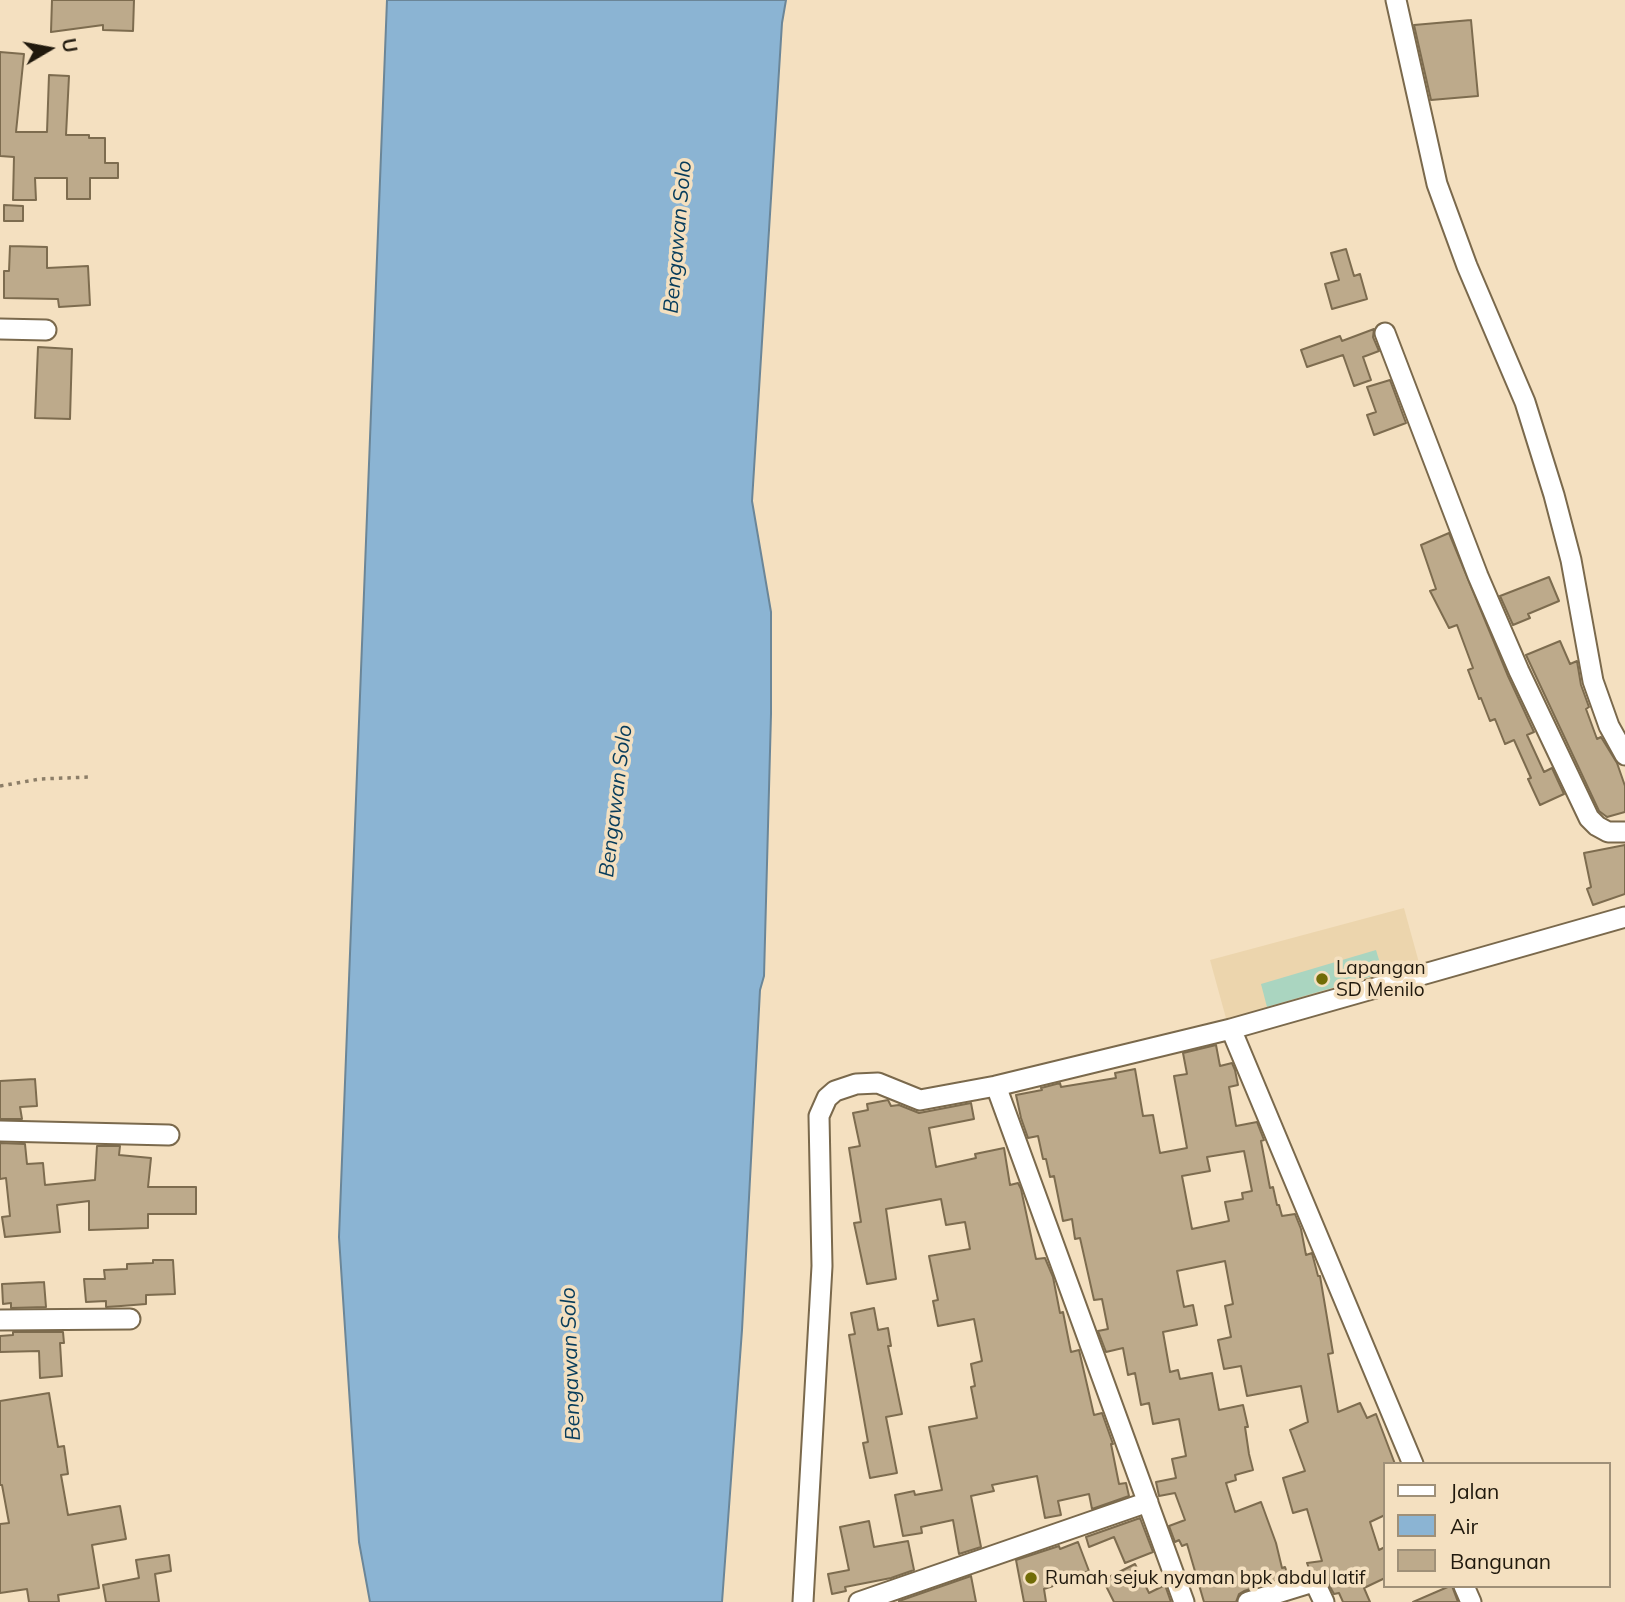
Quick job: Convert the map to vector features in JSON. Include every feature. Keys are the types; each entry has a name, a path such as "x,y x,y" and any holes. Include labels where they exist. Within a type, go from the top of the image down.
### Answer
{"street":[{"path":"1396,0 1437,184 1466,266 1525,402 1571,560 1593,681 1609,726 1625,755"},
{"path":"0,329 46,330"},
{"path":"1385,333 1478,576 1519,671 1589,818 1608,832 1625,832"},
{"path":"803,1602 822,1266 819,1116 827,1098 835,1091 856,1084 878,1083 920,1100 996,1086 1231,1029 1625,917"},
{"path":"1231,1029 1412,1462"},
{"path":"996,1086 1184,1602"},
{"path":"0,1130 169,1135"},
{"path":"0,1320 130,1319"},
{"path":"859,1602 1148,1503"},
{"path":"1248,1602 1310,1583 1316,1585 1324,1602"}],"path":[{"path":"0,786 40,779 92,777"}],"shaded area":[{"path":"1404,908 1421,970 1227,1022 1210,960"}],"green space":[{"name":"Lapangan SD Menilo","path":"1376,950 1383,973 1267,1007 1261,984"}],"water":[{"name":"Bengawan Solo","path":"387,0 786,0 782,23 752,501 771,612 764,976 760,990 742,1330 722,1602 370,1602 359,1542 339,1237"}],"building":[{"path":"52,0 134,0 133,31 103,30 103,25 51,32"},
{"path":"1471,20 1478,96 1431,100 1414,25"},
{"path":"0,52 24,54 16,132 47,132 49,75 69,76 66,135 105,138 105,163 118,163 118,178 90,178 90,199 67,199 67,178 35,178 36,200 13,200 14,157 0,156"},
{"path":"4,205 23,206 23,221 4,221"},
{"path":"10,246 47,247 47,268 88,266 90,305 59,307 58,299 4,298 4,271 9,271"},
{"path":"1346,249 1354,276 1360,274 1367,299 1332,309 1325,284 1339,280 1331,253"},
{"path":"1374,329 1373,337 1379,351 1363,357 1371,380 1354,386 1343,355 1307,367 1301,350 1340,336 1342,341"},
{"path":"38,347 72,349 70,419 35,418"},
{"path":"1390,380 1406,423 1374,435 1367,415 1376,412 1367,387"},
{"path":"1449,533 1534,732 1527,735 1544,772 1552,768 1564,794 1540,805 1514,740 1505,744 1495,719 1490,721 1481,698 1479,699 1468,670 1473,668 1457,625 1449,628 1430,591 1436,589 1421,545"},
{"path":"1549,577 1559,601 1528,614 1530,618 1513,625 1500,596"},
{"path":"1560,641 1570,664 1577,661 1581,685 1589,707 1586,709 1597,739 1601,737 1617,763 1625,786 1625,812 1607,817 1599,811 1526,655"},
{"path":"1625,845 1625,894 1593,905 1587,889 1591,887 1584,853"},
{"path":"1216,1045 1220,1066 1232,1063 1238,1085 1229,1087 1236,1126 1257,1122 1264,1140 1261,1141 1270,1188 1273,1187 1282,1216 1295,1214 1306,1255 1312,1253 1320,1276 1333,1353 1328,1354 1338,1412 1360,1403 1367,1418 1376,1414 1394,1462 1384,1462 1384,1515 1370,1522 1379,1550 1384,1548 1384,1578 1364,1588 1370,1602 1343,1602 1339,1593 1334,1594 1324,1576 1310,1571 1307,1563 1322,1561 1307,1509 1293,1513 1283,1478 1305,1471 1290,1430 1308,1422 1301,1386 1247,1396 1241,1366 1224,1369 1218,1340 1231,1337 1225,1306 1233,1304 1225,1261 1177,1271 1184,1307 1193,1305 1197,1325 1163,1332 1170,1372 1178,1370 1180,1379 1212,1373 1219,1410 1243,1405 1253,1470 1235,1475 1236,1480 1226,1483 1235,1512 1261,1502 1282,1568 1285,1567 1289,1577 1244,1591 1239,1594 1236,1602 1204,1602 1187,1544 1182,1546 1179,1540 1175,1542 1169,1526 1185,1520 1175,1493 1159,1496 1156,1482 1176,1478 1172,1459 1186,1456 1179,1419 1153,1424 1149,1403 1141,1405 1135,1373 1128,1375 1123,1348 1106,1352 1098,1331 1108,1329 1102,1299 1094,1300 1080,1238 1075,1239 1072,1219 1063,1221 1054,1176 1050,1177 1038,1136 1028,1138 1016,1095 1060,1083 1061,1087 1116,1078 1115,1073 1135,1069 1143,1116 1153,1115 1160,1153 1187,1148 1174,1076 1187,1074 1183,1053","holes":["1244,1151 1252,1191 1242,1193 1243,1199 1225,1202 1229,1221 1192,1229 1182,1176 1210,1171 1207,1157"]},
{"path":"35,1079 37,1106 20,1107 22,1119 0,1119 0,1081"},
{"path":"888,1100 891,1106 899,1105 919,1113 971,1103 974,1119 929,1128 936,1167 1004,1148 1010,1185 1018,1183 1021,1189 1036,1259 1045,1258 1053,1277 1071,1352 1079,1350 1094,1415 1102,1413 1113,1444 1119,1484 1126,1483 1129,1496 1092,1509 1089,1494 1058,1501 1061,1515 1045,1518 1037,1476 992,1485 994,1491 971,1496 981,1547 959,1554 953,1520 921,1527 922,1533 903,1536 895,1495 914,1491 915,1495 942,1490 929,1427 977,1418 971,1387 975,1386 971,1364 982,1361 974,1319 938,1326 933,1301 938,1300 929,1256 970,1249 965,1222 946,1225 941,1199 886,1209 896,1279 867,1284 854,1223 861,1222 849,1148 860,1146 853,1113 868,1110 867,1104"},
{"path":"0,1143 25,1144 27,1164 43,1163 45,1185 95,1180 97,1146 120,1146 119,1155 151,1158 148,1187 196,1187 196,1214 148,1214 148,1228 89,1230 89,1201 57,1205 60,1232 5,1237 2,1217 10,1216 6,1178 0,1179"},
{"path":"153,1260 173,1260 175,1294 146,1295 146,1304 106,1307 106,1301 86,1302 84,1279 105,1279 104,1270 127,1269 127,1264 153,1263"},
{"path":"44,1282 46,1307 11,1308 11,1303 3,1304 2,1284"},
{"path":"874,1308 878,1330 888,1328 891,1346 888,1346 902,1414 886,1417 897,1473 870,1478 863,1443 868,1442 849,1335 855,1334 851,1313"},
{"path":"13,1332 63,1332 64,1343 60,1343 62,1376 40,1378 39,1351 0,1352 0,1336 13,1335"},
{"path":"49,1393 58,1447 64,1446 68,1474 61,1475 68,1515 120,1506 126,1539 92,1545 99,1588 58,1595 59,1602 29,1602 27,1589 0,1593 0,1524 9,1523 0,1485 0,1401"},
{"path":"1140,1518 1153,1552 1125,1563 1114,1537 1089,1547 1086,1537"},
{"path":"869,1521 874,1547 908,1541 914,1570 891,1578 845,1587 846,1591 832,1594 828,1574 849,1570 840,1527"},
{"path":"1078,1542 1089,1571 1044,1589 1046,1602 1024,1602 1016,1560"},
{"path":"169,1555 171,1571 155,1574 159,1602 106,1602 103,1585 139,1578 136,1560"},
{"path":"1135,1564 1149,1593 1165,1585 1171,1602 1114,1602 1103,1580"},
{"path":"971,1576 976,1602 899,1602 899,1601"},
{"path":"1445,1588 1453,1588 1458,1602 1413,1602"}],"place":[{"name":"Lapangan SD Menilo","path":"1322,979"},
{"name":"Rumah sejuk nyaman bpk abdul latif","path":"1031,1578"}]}
